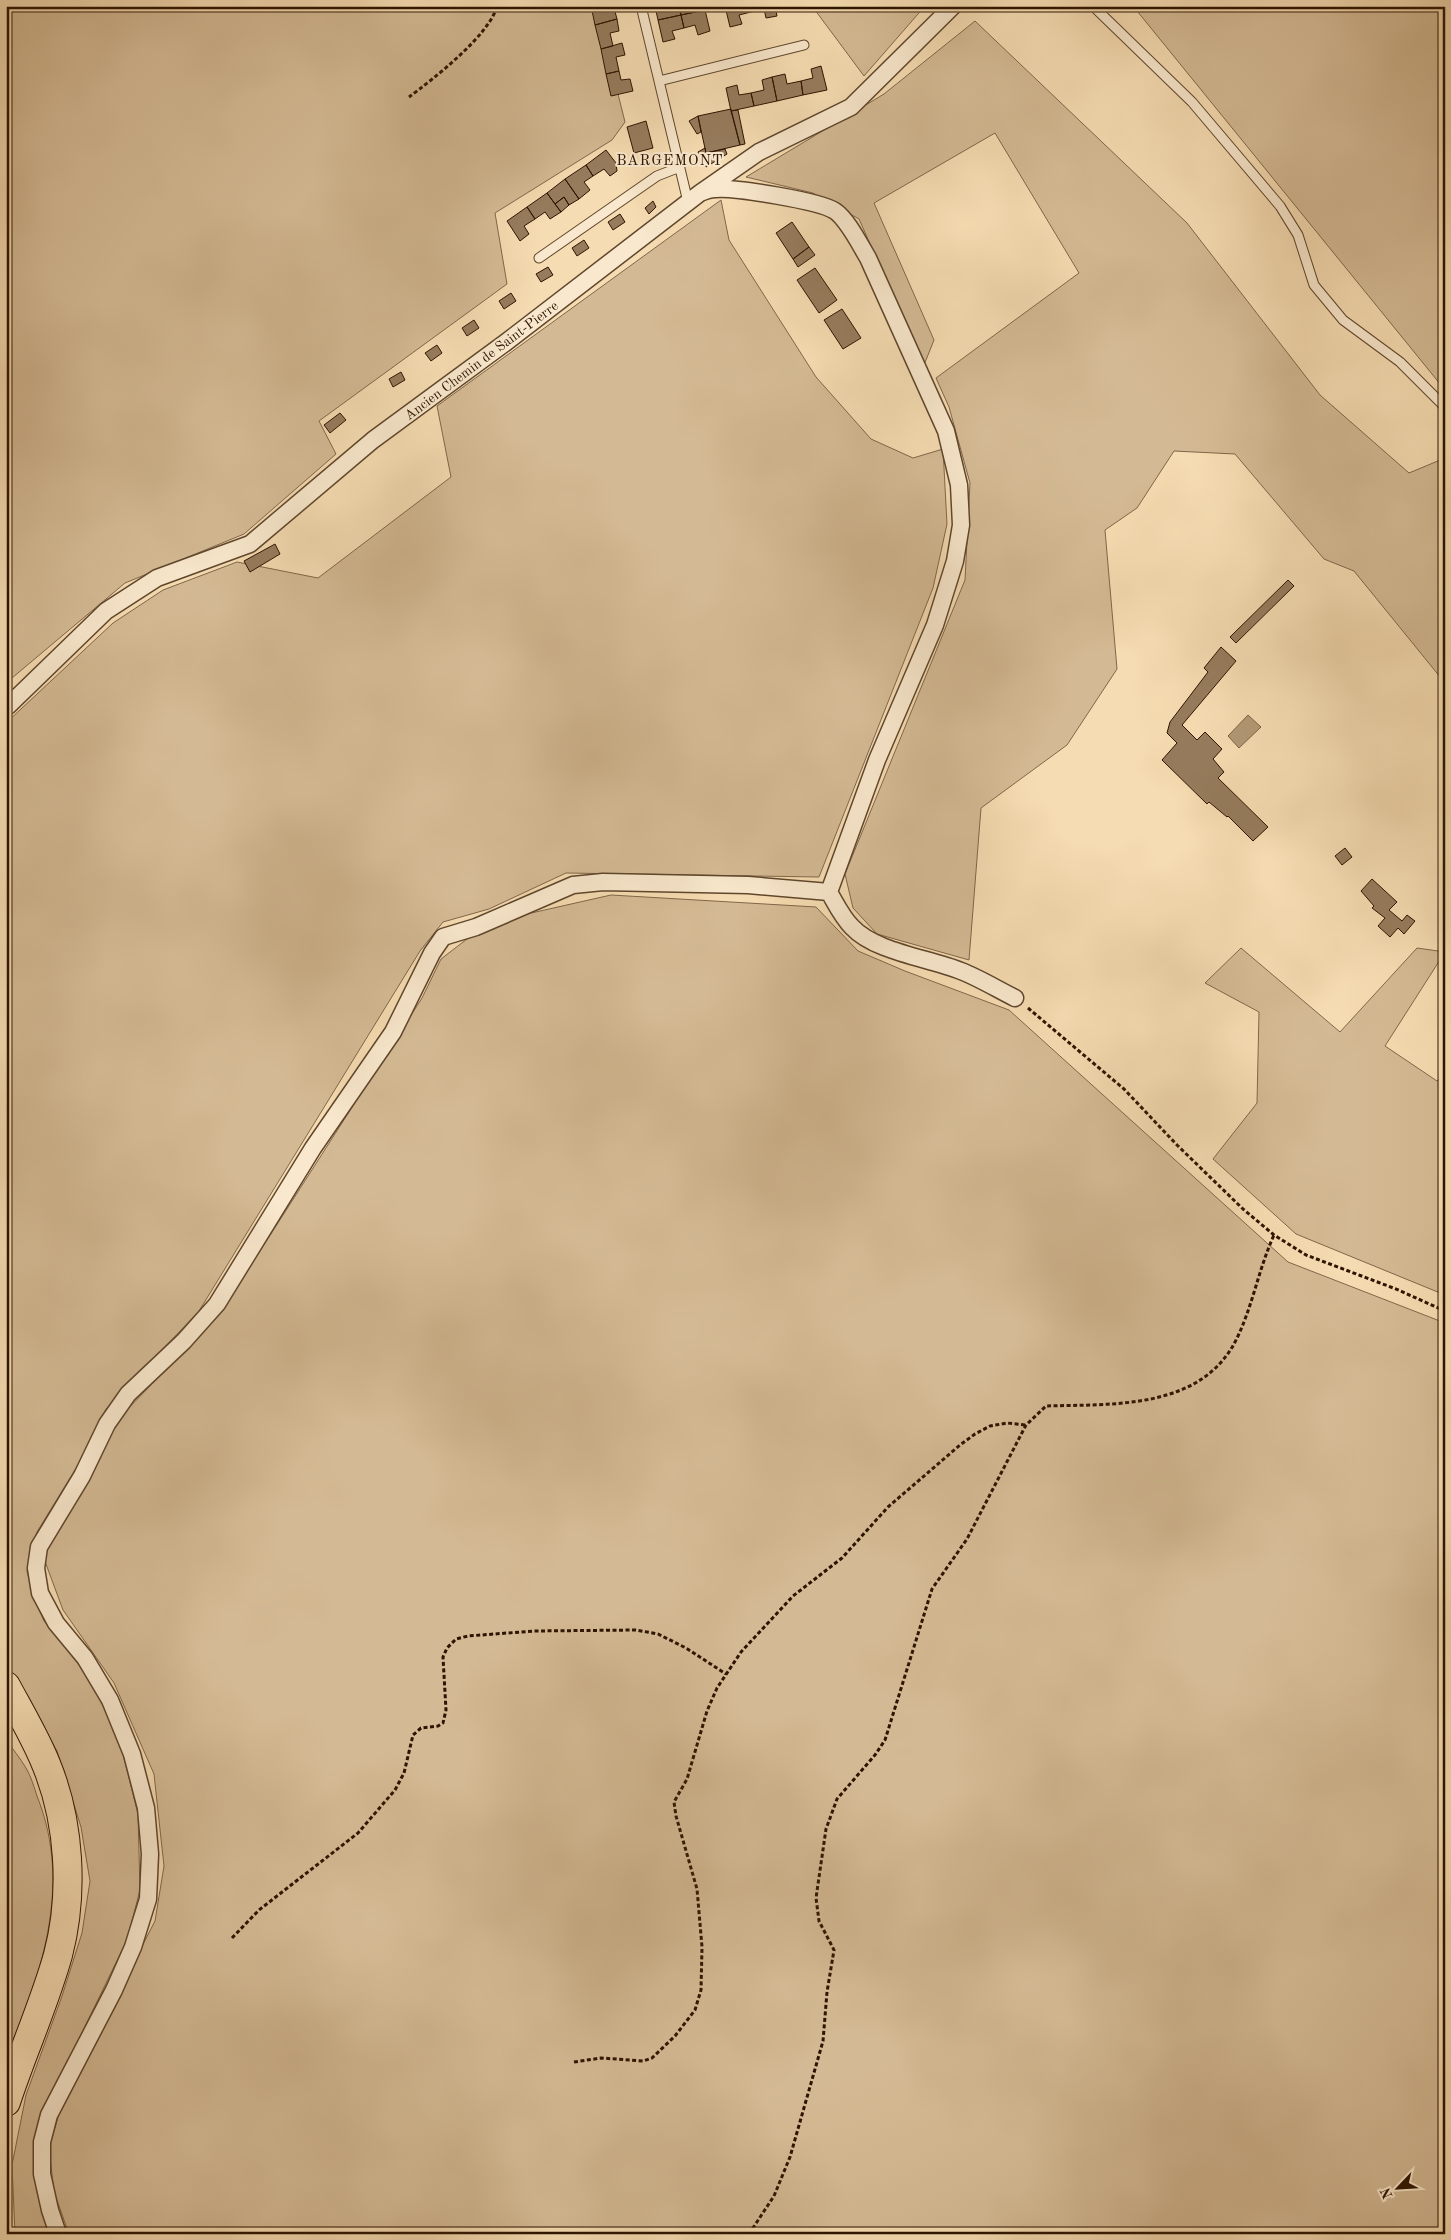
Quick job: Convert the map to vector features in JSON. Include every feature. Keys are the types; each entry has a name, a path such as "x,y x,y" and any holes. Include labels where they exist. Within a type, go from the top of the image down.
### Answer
{"highway":[{"path":"6,1686 46,1764 54,1786 64,1826 66,1849 65,1903 58,1954 6,2102"},
{"path":"6,1719 33,1758 50,1797 62,1838 65,1865 65,1903"}],"street":[{"name":"Ancien Chemin de Saint-Pierre","path":"8,706 106,611 157,578 250,544 373,440 505,344 694,197 759,152 850,107 953,6"},
{"path":"694,197 715,189 729,189 812,203 835,212 853,233 868,258 928,387 946,431 960,485 961,525 954,561 936,625 877,760 829,892 839,911 852,928 865,937 892,949 961,971 1015,998"},
{"path":"58,2234 50,2210 42,2174 42,2142 49,2115 130,1956 148,1899 150,1854 146,1808 132,1754 110,1700 85,1658 56,1623 44,1601 40,1593 36,1568 39,1547 82,1476 107,1424 128,1394 184,1341 217,1304 313,1148 393,1032 432,953 443,937 476,927 573,886 596,883 635,881 748,884 829,892"}],"lane":[{"path":"641,6 680,167 694,197"},
{"path":"1093,6 1192,102 1280,206 1298,235 1314,285 1343,320 1400,362 1445,407"},
{"path":"659,81 804,45"},
{"path":"539,258 657,176 680,167"}],"path":[{"path":"409,98 444,72 476,38 495,13 497,6"},
{"path":"1015,998 1124,1089 1210,1177 1243,1209 1274,1235 1306,1255 1396,1289 1445,1312"},
{"path":"749,2234 774,2196 790,2157 824,2041 827,1992 834,1950 819,1921 816,1898 826,1829 837,1799 875,1755 885,1740 932,1589 967,1539 1026,1425 1046,1406 1124,1404 1168,1396 1201,1381 1220,1363 1233,1347 1239,1334 1274,1235"},
{"path":"574,2062 602,2058 643,2061 652,2058 676,2036 695,2010 701,1990 702,1947 697,1889 676,1816 674,1802 686,1779 706,1711 717,1688 741,1652 793,1596 842,1558 888,1507 960,1445 990,1426 1007,1424 1026,1425"},
{"path":"232,1938 259,1910 358,1833 395,1790 404,1773 413,1735 421,1728 438,1726 443,1723 446,1710 443,1657 447,1648 456,1639 468,1636 534,1631 636,1630 658,1634 686,1648 726,1674"}],"shaded area":[{"path":"9,6 596,6 625,122 612,140 495,213 507,284 319,421 336,454 244,534 125,583 6,683 6,9"},
{"path":"812,6 925,6 864,76"},
{"path":"1133,6 1445,6 1445,390"},
{"path":"975,21 1187,223 1320,395 1409,473 1445,458 1445,683 1354,571 1324,559 1235,454 1174,451 1137,508 1105,530 1117,669 1067,745 981,808 969,960 877,934 853,908 845,874 965,580 970,483 949,407 936,378 1079,273 995,133 874,203 934,340 924,365 859,219 813,193 746,177 884,94"},
{"path":"721,200 729,240 816,377 871,439 913,458 943,449 947,524 933,588 819,877 566,873 489,909 443,922 420,951 199,1311 106,1409 81,1460 37,1532 27,1571 33,1595 44,1621 88,1676 119,1738 138,1814 140,1890 127,1940 41,2117 36,2149 37,2192 51,2234 15,2234 12,2165 26,2095 62,1996 82,1933 90,1881 81,1827 57,1751 6,1662 6,723 113,623 163,590 237,562 318,578 451,477 437,406"},
{"path":"1248,715 1261,727 1239,748 1228,736"},
{"path":"611,895 816,907 858,951 905,971 1009,1010 1288,1262 1445,1323 1445,2234 69,2234 54,2192 49,2148 61,2107 77,2072 155,1921 164,1866 154,1774 114,1683 63,1610 43,1556 92,1472 117,1420 219,1315 422,998 441,959 467,939 518,916"},
{"path":"1241,948 1340,1032 1417,948 1445,952 1385,1046 1437,1081 1445,1073 1445,1295 1296,1234 1213,1159 1257,1103 1259,1012 1205,983"},
{"path":"6,1740 28,1771 48,1831 52,1865 52,1898 48,1932 40,1965 6,2064"}],"building":[{"path":"591,6 603,6 604,10 614,8 617,19 595,25"},
{"path":"655,6 679,6 681,15 658,20"},
{"path":"679,6 704,6 705,10 681,15"},
{"path":"725,6 749,6 751,12 739,15 742,24 730,27"},
{"path":"749,6 775,6 777,16 766,18 764,9 751,12"},
{"path":"705,10 710,31 698,35 695,25 684,28 681,15"},
{"path":"681,15 684,28 672,31 675,39 663,42 658,20"},
{"path":"617,19 619,31 610,33 613,46 601,49 595,25"},
{"path":"622,43 625,55 616,57 619,71 606,74 601,49"},
{"path":"821,66 827,90 803,95 801,81 813,78 811,69"},
{"path":"619,71 621,80 630,79 633,91 611,96 606,74"},
{"path":"785,74 787,84 801,81 803,95 777,101 772,77"},
{"path":"772,77 777,101 754,106 751,93 764,90 762,80"},
{"path":"737,85 739,95 751,93 754,106 731,111 726,88"},
{"path":"731,109 740,145 706,153 698,116"},
{"path":"738,110 745,144 740,145 731,111"},
{"path":"698,116 701,132 697,134 689,121"},
{"path":"646,121 653,148 634,153 627,127"},
{"path":"705,148 706,153 725,149 727,154 706,167 698,152"},
{"path":"606,150 616,163 617,171 610,176 604,169 593,176 586,165"},
{"path":"586,165 593,176 584,182 590,190 579,199 565,179"},
{"path":"565,179 579,199 569,205 564,197 555,204 547,193"},
{"path":"547,193 561,212 550,219 545,212 535,219 527,207"},
{"path":"564,197 569,205 561,212 555,204"},
{"path":"653,201 656,207 649,214 645,208"},
{"path":"527,207 535,219 524,226 529,234 520,241 507,221"},
{"path":"620,214 625,222 613,230 608,222"},
{"path":"792,222 809,247 793,259 776,233"},
{"path":"584,240 589,248 577,256 572,248"},
{"path":"809,247 815,255 798,267 793,259"},
{"path":"548,267 553,275 541,282 536,274"},
{"path":"815,268 837,300 819,313 797,280"},
{"path":"511,293 516,301 504,309 499,301"},
{"path":"842,309 861,338 843,349 824,320"},
{"path":"474,320 479,328 467,336 462,328"},
{"path":"437,345 442,353 431,361 425,353"},
{"path":"401,372 405,380 393,387 389,379"},
{"path":"340,413 346,420 330,433 324,425"},
{"path":"275,544 280,554 250,572 244,561"},
{"path":"1288,580 1294,586 1236,643 1230,637"},
{"path":"1221,647 1236,661 1182,725 1197,740 1205,732 1222,749 1213,759 1224,772 1218,778 1268,827 1253,841 1228,816 1209,802 1207,804 1162,760 1177,743 1167,733 1170,722 1208,672 1204,668"},
{"path":"1345,848 1352,857 1342,865 1335,856"},
{"path":"1372,879 1397,902 1389,910 1402,921 1407,915 1415,921 1404,934 1398,928 1390,937 1378,926 1385,918 1372,908 1374,906 1361,891"}],"district":[{"name":"BARGEMONT","path":"670,160"}]}
